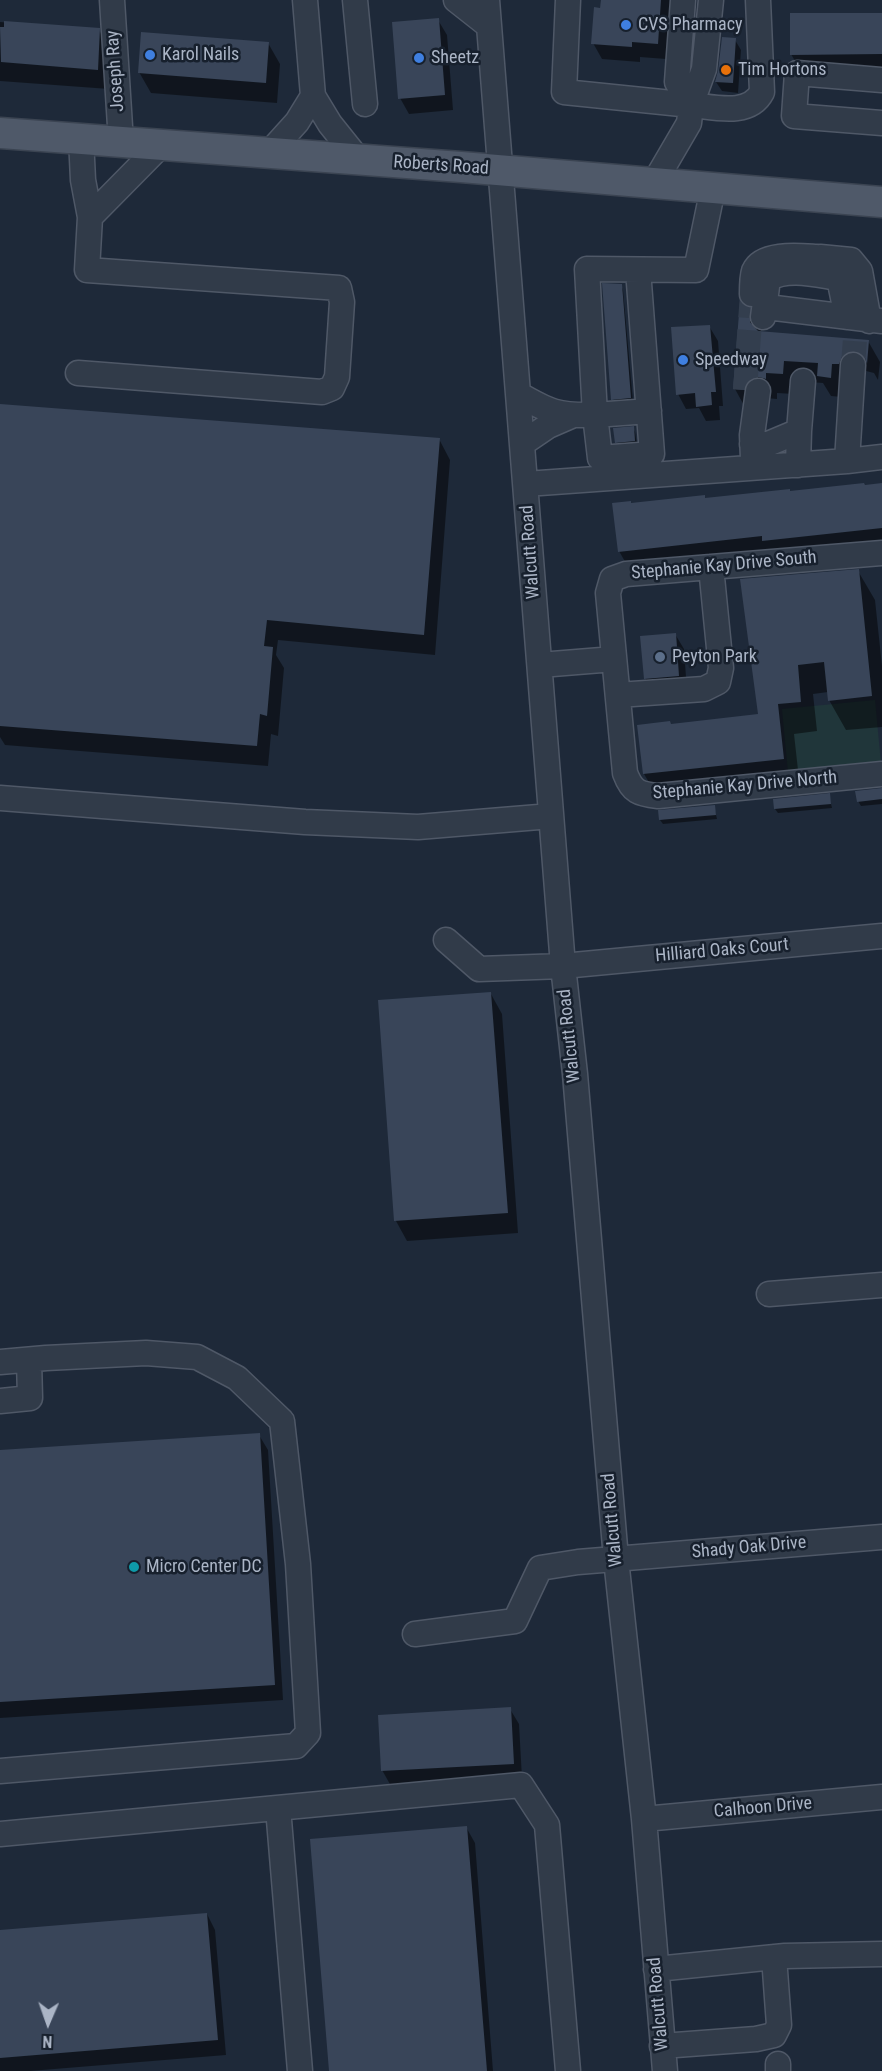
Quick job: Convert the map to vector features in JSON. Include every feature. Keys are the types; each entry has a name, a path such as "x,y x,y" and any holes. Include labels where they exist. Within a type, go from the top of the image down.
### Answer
{"main road":[{"name":"Roberts Road","path":"0,133 501,170 882,202"}],"street":[{"name":"Joseph Ray","path":"112,0 121,142"},
{"path":"305,0 313,96 330,124 357,159"},
{"path":"355,0 365,104"},
{"path":"456,0 489,26"},
{"name":"Walcutt Road","path":"487,0 563,966 575,1074 616,1559 644,1819 665,2071"},
{"path":"568,0 564,92 690,114 740,108 758,100 762,92 758,0"},
{"path":"683,0 677,81 690,114"},
{"path":"654,183 690,114 704,69 711,0"},
{"path":"882,80 797,74 794,116 882,123"},
{"path":"269,153 297,122 313,96"},
{"path":"78,373 322,392 332,388 337,377 342,302 339,288 87,270 90,217 82,180 81,138"},
{"path":"90,217 162,144"},
{"path":"638,270 652,453 600,458 595,415 588,269 696,270 713,188"},
{"path":"752,294 754,270 761,263 786,255 851,260 860,272 862,323"},
{"path":"802,273 839,278 862,323 766,320 768,279 775,275 802,273"},
{"path":"847,461 853,365"},
{"path":"798,465 803,381"},
{"path":"752,390 753,468"},
{"path":"518,394 546,411 571,416 649,411"},
{"path":"523,443 548,426 571,416"},
{"path":"752,440 768,444 799,431"},
{"path":"526,484 798,465 882,456"},
{"name":"Stephanie Kay Drive South","path":"614,659 609,593 612,579 626,574 882,553"},
{"path":"618,695 704,689 718,682 721,668 711,567"},
{"path":"540,665 614,659"},
{"name":"Stephanie Kay Drive North","path":"614,659 625,774 630,787 643,794 658,795 882,774"},
{"path":"0,798 305,822 413,827 551,816"},
{"name":"Hilliard Oaks Court","path":"446,940 479,969 563,966 882,936"},
{"path":"769,1294 882,1285"},
{"path":"0,1362 146,1353 197,1357 237,1378 282,1421 298,1563 308,1733 296,1746 0,1771"},
{"path":"0,1401 30,1398 29,1360"},
{"name":"Shady Oak Drive","path":"415,1634 515,1621 540,1568 578,1562 882,1537"},
{"path":"0,1834 521,1785 547,1825 568,2071"},
{"name":"Calhoon Drive","path":"644,1819 882,1797"},
{"path":"278,1808 300,2071"},
{"path":"656,1969 774,1957 882,1954"},
{"path":"662,2046 756,2039 774,2035 779,2025 774,1957"}],"green space":[{"path":"875,700 881,763 788,772 782,709"}],"building":[{"name":"CVS Pharmacy","path":"601,0 661,0 658,44 632,42 632,47 591,44 594,7 600,8"},
{"path":"790,13 882,13 882,54 790,55"},
{"name":"Sheetz","path":"439,18 445,95 398,99 392,22"},
{"path":"4,21 100,28 98,70 1,62 0,27 4,27"},
{"path":"141,32 269,42 266,83 138,73"},
{"path":"722,37 736,38 733,83 715,82"},
{"path":"602,283 622,284 631,398 611,400"},
{"path":"740,301 750,308 750,322 758,331 869,340 867,364 860,353 847,352 839,364 832,364 831,378 817,376 818,363 784,361 783,374 766,373 766,379 753,378 747,382 744,390 733,389"},
{"path":"710,325 716,392 711,392 712,405 696,407 695,393 676,395 671,327"},
{"path":"0,404 440,438 424,635 267,620 264,646 273,647 267,716 260,714 257,746 0,726"},
{"path":"634,426 635,441 615,443 613,428"},
{"path":"864,483 865,485 882,483 882,528 762,541 762,536 618,552 612,503 705,495 705,498"},
{"path":"859,569 872,696 828,701 824,662 798,665 801,702 778,704 784,759 643,774 637,725 670,721 671,724 758,714 740,579"},
{"name":"Peyton Park","path":"676,633 679,676 644,679 640,636"},
{"path":"882,788 882,799 857,802 855,791"},
{"path":"830,793 831,804 774,809 773,799"},
{"path":"715,805 716,815 659,820 658,810"},
{"path":"491,992 508,1213 394,1221 378,1000"},
{"name":"Micro Center DC","path":"260,1433 275,1685 0,1702 0,1450"},
{"path":"511,1707 514,1764 381,1771 378,1715"},
{"path":"467,1826 487,2071 329,2071 310,1839"},
{"path":"207,1913 218,2040 0,2058 0,1930"}],"tunnel":[{"path":"745,390 752,294"},
{"path":"853,365 855,339"}],"place":[{"name":"CVS Pharmacy","path":"626,25"},
{"name":"Karol Nails","path":"150,55"},
{"name":"Sheetz","path":"419,58"},
{"name":"Tim Hortons","path":"726,70"},
{"name":"Speedway","path":"683,360"},
{"name":"Peyton Park","path":"660,657"},
{"name":"Micro Center DC","path":"134,1567"}]}
